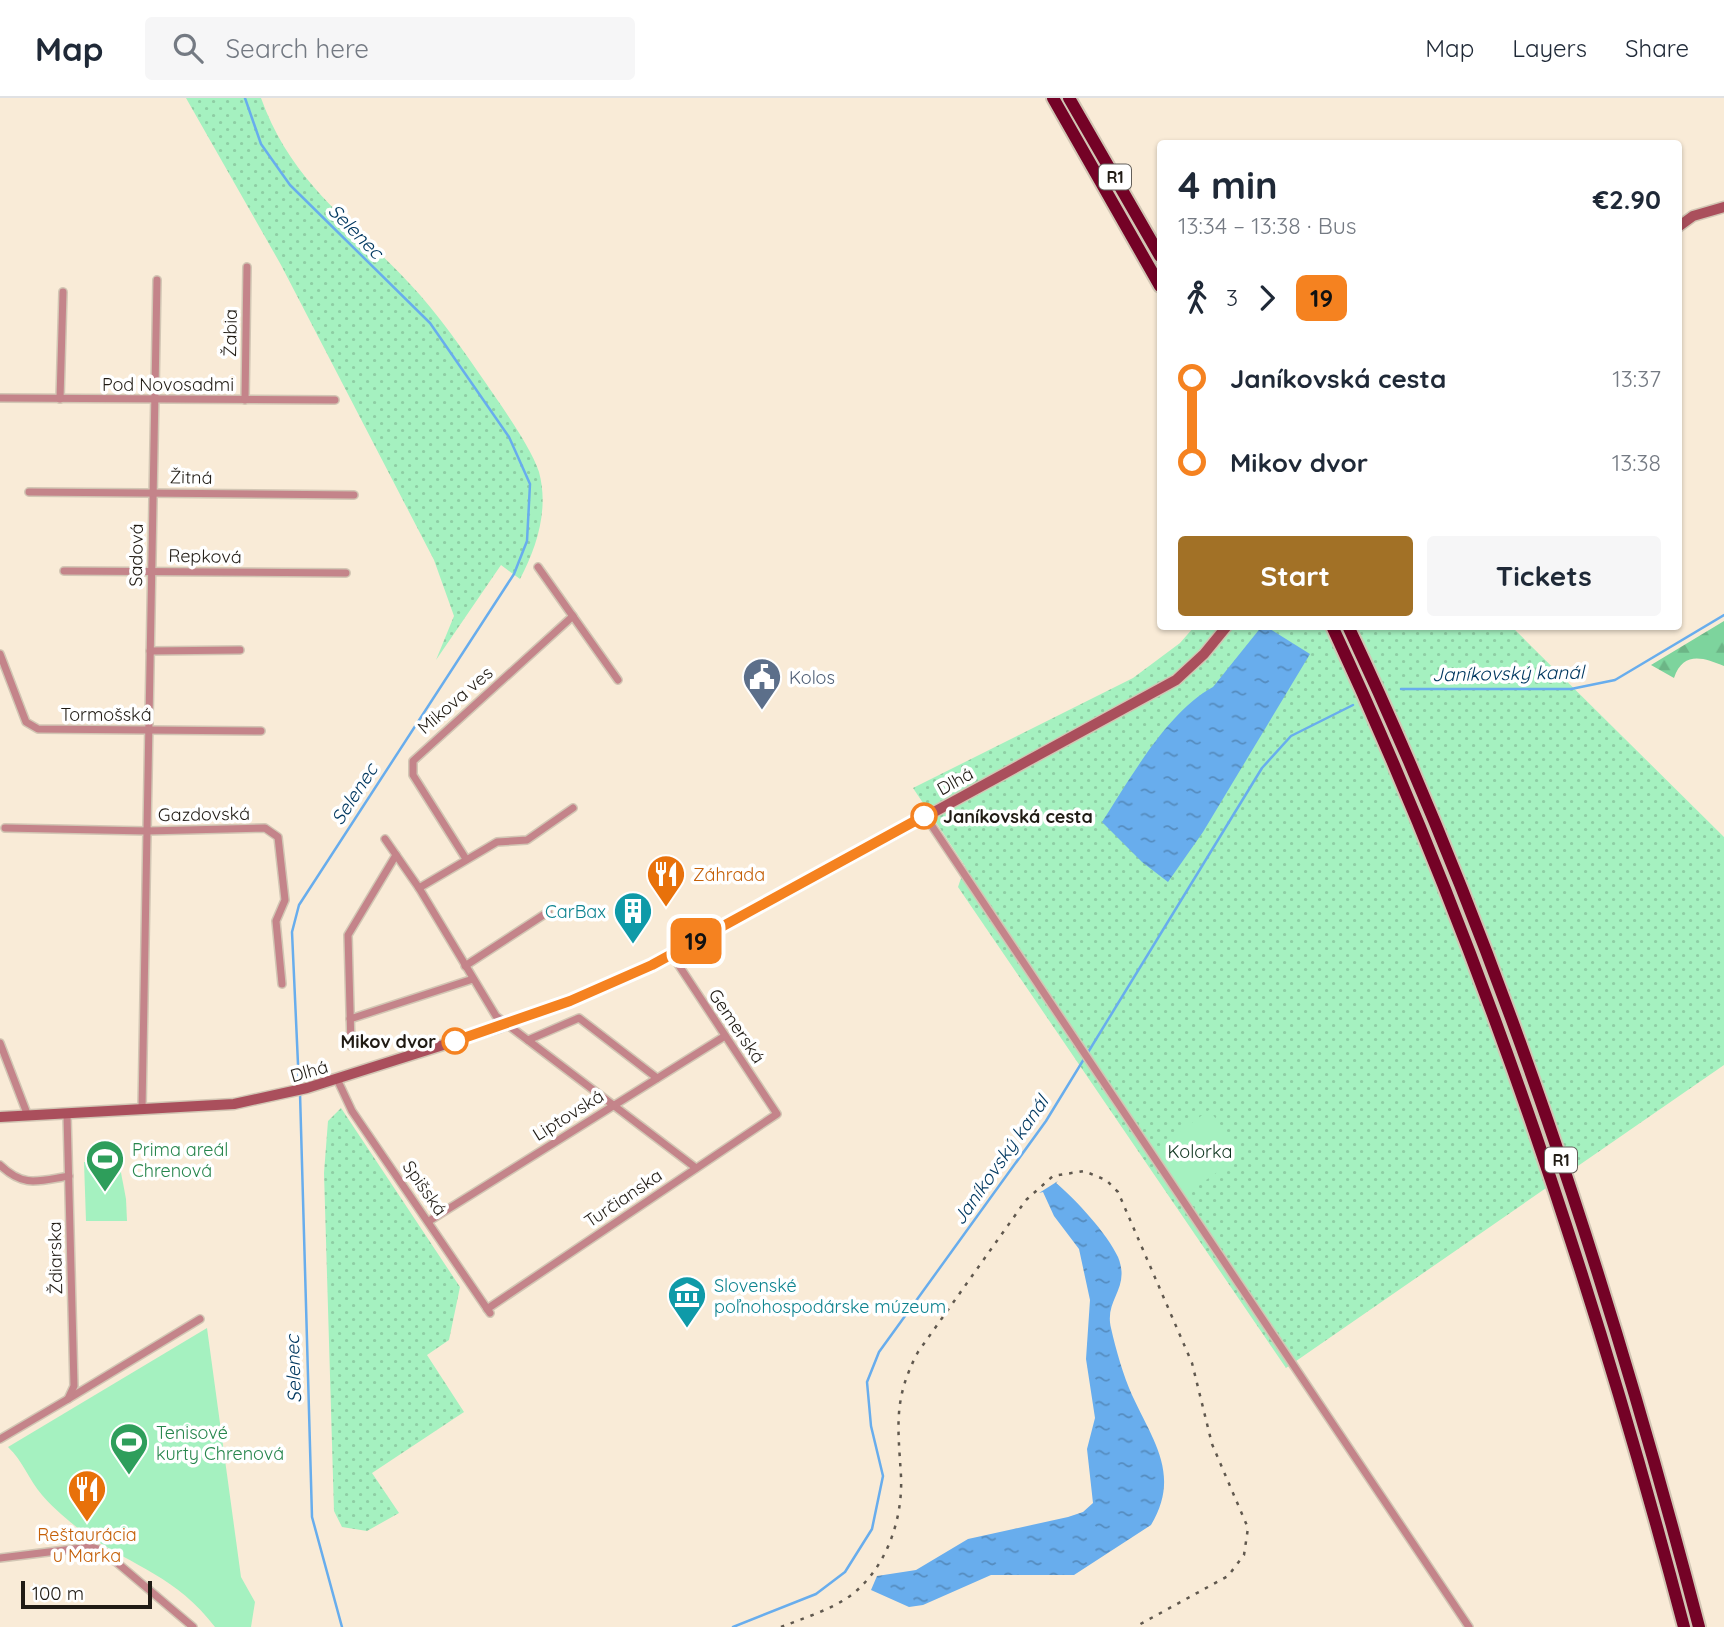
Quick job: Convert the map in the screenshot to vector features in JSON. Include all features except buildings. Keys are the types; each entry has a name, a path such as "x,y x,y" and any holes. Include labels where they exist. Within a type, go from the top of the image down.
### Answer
{"highway":[{"name":"R1","path":"1053,98 1157,281"},
{"name":"R1","path":"1069,98 1157,251"},
{"name":"R1","path":"1334,630 1427,846 1508,1054 1592,1304 1684,1627"},
{"name":"R1","path":"1350,630 1446,851 1556,1147 1625,1360 1699,1627"}],"street":[{"path":"1682,224 1693,216 1724,207"},
{"name":"Žabia","path":"244,400 247,267"},
{"name":"Sadová","path":"142,1109 157,280"},
{"path":"60,399 63,292"},
{"name":"Pod Novosadmi","path":"0,398 335,400"},
{"name":"Žitná","path":"29,492 354,495"},
{"path":"538,567 618,680"},
{"name":"Repková","path":"64,571 346,573"},
{"name":"Mikova ves","path":"466,859 413,775 413,761 573,616"},
{"name":"Dlhá","path":"0,1117 234,1104 291,1092 508,1024 612,984 671,955 1175,680 1204,654 1224,630"},
{"path":"150,651 240,650"},
{"name":"Tormošská","path":"0,654 26,722 38,729 261,731"},
{"path":"419,888 497,842 527,840 573,808"},
{"path":"919,819 932,826 1469,1627"},
{"path":"5,828 147,831"},
{"name":"Gazdovská","path":"147,831 265,828 278,836 285,900 276,921 282,984"},
{"path":"385,839 419,888 496,1016 696,1168"},
{"path":"351,1046 348,935 396,855"},
{"path":"465,966 548,912"},
{"name":"Gemerská","path":"671,955 777,1114"},
{"path":"350,1019 473,979"},
{"path":"528,1040 579,1018 657,1078"},
{"name":"Liptovská","path":"429,1221 724,1036"},
{"path":"0,1043 28,1116"},
{"name":"Spišská","path":"337,1079 352,1111 488,1311"},
{"name":"Turčianska","path":"488,1311 777,1114"},
{"name":"Ždiarska","path":"67,1115 74,1385 68,1399"},
{"path":"0,1165 15,1180 34,1182 69,1176"},
{"path":"0,1438 200,1319"},
{"path":"0,1558 89,1547 102,1550 193,1627"}],"green space":[{"path":"186,98 261,98 291,157 330,205 420,295 469,358 536,463 542,486 542,514 532,554 520,579 501,565 436,660 454,616 434,560 281,265"},
{"path":"1724,621 1724,666 1709,660 1688,660 1678,669 1674,678 1651,665"},
{"path":"1191,630 1515,630 1724,837 1724,1065 1286,1368 958,887 965,866 913,788 1133,678 1180,643"},
{"path":"341,1108 460,1287 449,1340 427,1355 464,1412 372,1473 399,1513 367,1531 342,1527 334,1511 324,1173 328,1121"},
{"name":"Kolorka","path":"1209,1110 1243,1154 1182,1197 1152,1153"},
{"name":"Prima areál Chrenová","path":"84,1162 119,1162 127,1221 86,1221"},
{"name":"Tenisové kurty Chrenová","path":"207,1328 241,1577 255,1602 251,1627 215,1627 170,1584 81,1530 42,1495 8,1447"}],"water":[{"path":"1259,630 1272,630 1310,654 1203,832 1168,882 1142,862 1102,822 1165,729 1196,698 1213,687"},
{"path":"1058,1181 1056,1183 1099,1228 1118,1257 1121,1278 1111,1309 1111,1328 1132,1395 1161,1458 1164,1490 1160,1507 1151,1525 1074,1575 991,1575 923,1605 909,1607 871,1590 877,1576 916,1570 968,1539 1068,1517 1083,1512 1093,1503 1087,1449 1095,1418 1086,1359 1090,1300 1079,1249 1054,1216 1043,1192 1039,1193"}],"waterway":[{"name":"Selenec","path":"245,98 261,144 290,185 430,323 509,437 530,484 527,541 514,574 299,905 292,932 299,1086"},
{"name":"Janíkovský kanál","path":"1401,689 1571,689 1615,680 1724,615"},
{"name":"Janíkovský kanál","path":"733,1627 816,1594 845,1572 872,1529 883,1476 871,1426 867,1382 879,1352 1046,1121 1262,768 1291,736 1353,705"},
{"name":"Selenec","path":"300,1093 312,1517 342,1627"}],"railway":[{"path":"781,1627 842,1601 863,1585 873,1572 890,1542 899,1510 899,1413 904,1384 918,1352 1026,1200 1053,1176 1084,1171 1106,1180 1118,1192 1192,1363 1212,1444 1248,1528 1244,1555 1228,1576 1135,1627"}],"bus line":[{"name":"19","path":"455,1041 570,1001 652,965 924,816"}],"place":[{"name":"Kolos","path":"762,711"},
{"name":"Janíkovská cesta","path":"924,816"},
{"name":"Záhrada","path":"666,908"},
{"name":"CarBax","path":"633,945"},
{"name":"Mikov dvor","path":"455,1041"},
{"name":"Prima areál Chrenová","path":"105,1193"},
{"name":"Slovenské poľnohospodárske múzeum","path":"687,1329"},
{"name":"Tenisové kurty Chrenová","path":"129,1476"},
{"name":"Reštaurácia u Marka","path":"87,1523"}]}
